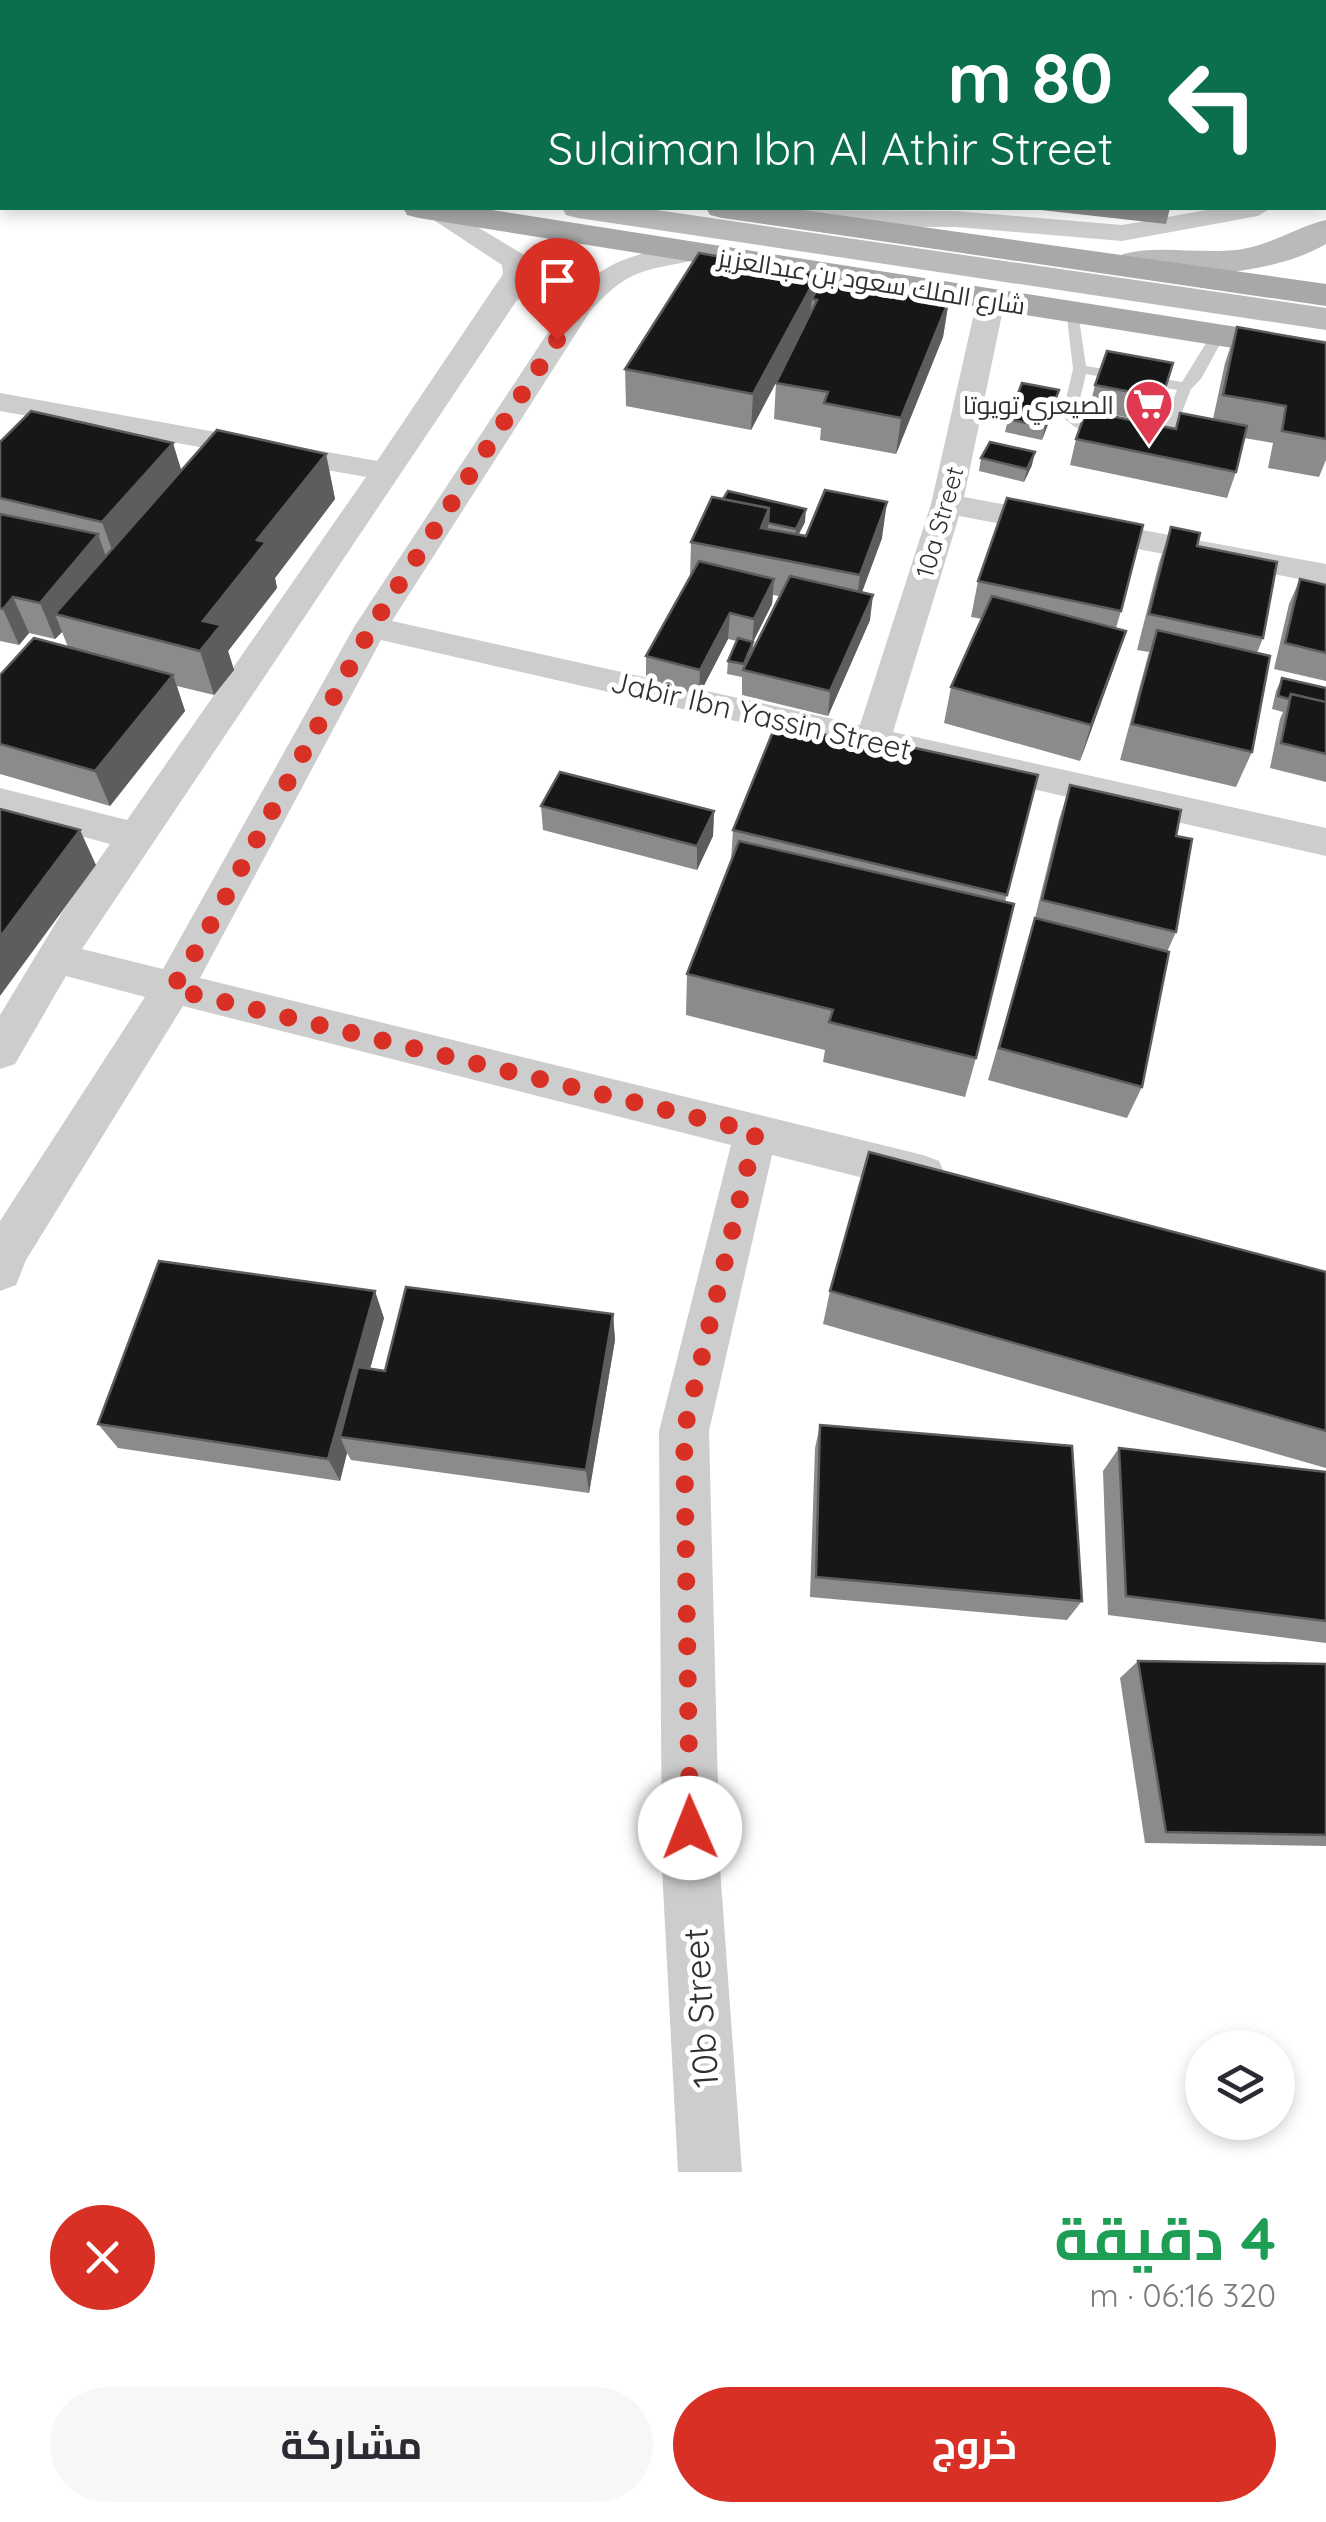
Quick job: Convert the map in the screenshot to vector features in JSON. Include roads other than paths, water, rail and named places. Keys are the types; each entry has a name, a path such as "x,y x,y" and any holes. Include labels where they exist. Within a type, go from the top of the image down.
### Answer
{"main road":[{"name":"شارع الملك سعود بن عبدالعزيز","path":"436,210 1326,352"},
{"path":"591,210 1326,319"},
{"name":"شارع الملك سعود بن عبدالعزيز","path":"736,210 1326,295"},
{"path":"1081,259 1208,263 1289,248 1326,230"}],"street":[{"path":"0,1052 77,922 507,294 517,274 515,262 427,210"},
{"path":"791,218 956,219 1122,233 1244,210"},
{"path":"0,1270 5,1253 198,948 371,628 578,308 604,278 622,267 690,253"},
{"path":"507,294 523,287 552,287 576,297 578,308"},
{"name":"10a Street","path":"873,740 947,504 991,300"},
{"path":"0,402 384,472"},
{"path":"947,504 1326,574"},
{"name":"Jabir Ibn Yassin Street","path":"371,628 1326,842"},
{"path":"0,801 138,837"},
{"path":"56,958 965,1184"},
{"name":"10b Street","path":"710,2172 691,1868 684,1431 756,1132"}],"lane":[{"path":"1071,312 1080,370 1069,416 1083,428 1158,437 1168,432 1185,387 1218,336"},
{"path":"1080,370 1185,387"}],"place":[{"name":"الصيعري تويوتا","path":"1149,446"}]}
